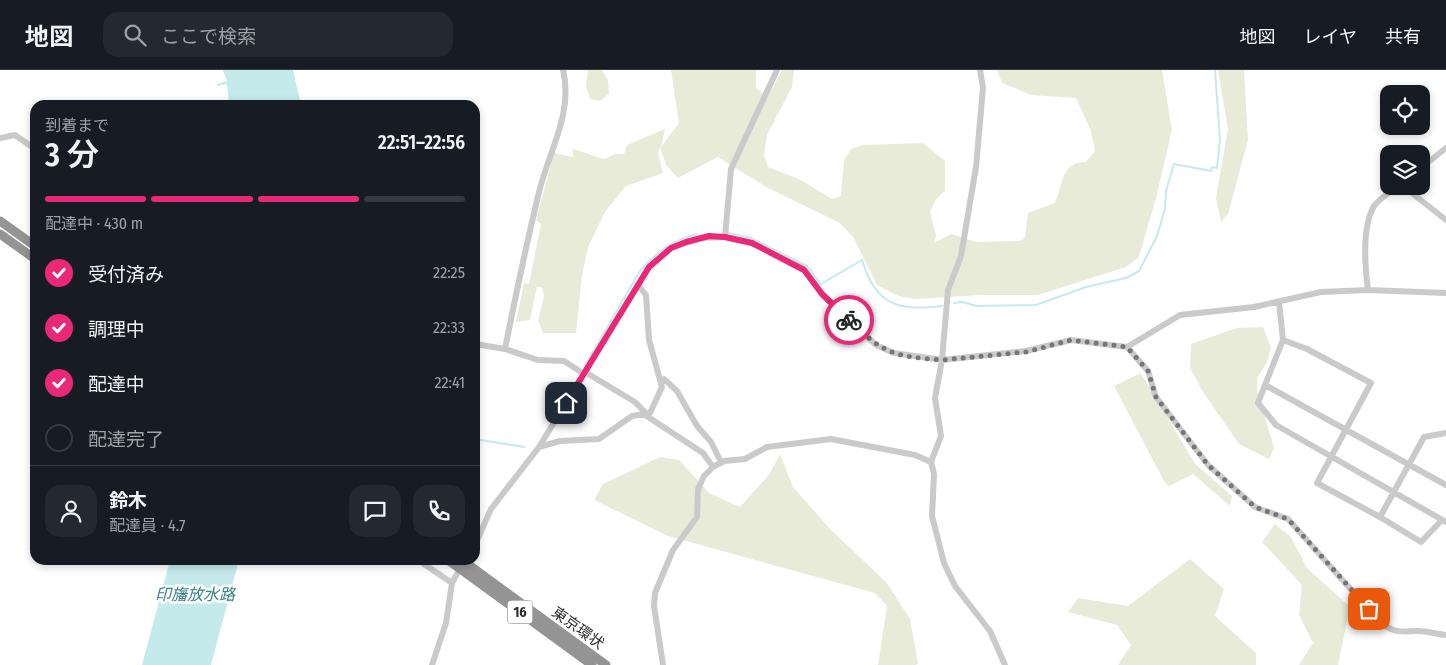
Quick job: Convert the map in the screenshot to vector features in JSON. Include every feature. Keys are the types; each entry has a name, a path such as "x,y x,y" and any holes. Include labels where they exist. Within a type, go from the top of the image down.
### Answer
{"highway":[{"path":"0,221 30,242"},
{"path":"0,234 30,255"},
{"name":"東京環状","path":"455,565 591,661 606,665"},
{"name":"東京環状","path":"468,565 591,661"}],"street":[{"path":"505,349 538,197 565,104 566,85 562,70"},
{"path":"725,237 731,169 777,70"},
{"path":"980,70 983,88 976,168 962,256 948,290 942,360 935,398 941,436 931,462 934,474 932,516 944,563 957,591 990,631 1004,665"},
{"path":"0,138 16,135 30,145"},
{"path":"1430,161 1446,148"},
{"path":"1368,290 1365,270 1368,220 1378,202 1387,195"},
{"path":"1414,195 1446,220"},
{"path":"480,533 491,509 539,447 649,267 671,248 701,238 725,237 752,243 804,270 822,294 876,345 902,355 942,360 1026,352 1071,340 1127,347 1180,315 1279,302 1321,292 1368,290 1446,293"},
{"path":"539,447 560,441 599,439 632,416 650,413 660,393 661,380 649,340 646,295 638,285"},
{"path":"1279,302 1283,340 1258,403 1276,425 1331,457 1444,521 1421,542 1380,517 1316,483 1331,457 1371,383 1306,349 1283,340"},
{"path":"480,345 505,349 538,360 564,361 635,402 644,413 703,453 713,468"},
{"path":"1127,347 1148,371 1156,397 1208,465 1255,507 1288,519 1386,628 1401,633 1418,631 1446,635"},
{"path":"661,380 664,379 676,392 694,422 712,442 722,462"},
{"path":"1265,385 1446,485"},
{"path":"1380,517 1424,437 1446,433"},
{"path":"663,665 654,606 655,593 672,550 697,516 698,489 704,476 713,468 722,462 745,458 767,448 831,440 915,455 931,462"},
{"path":"425,565 452,583"},
{"path":"432,665 446,623 452,583 457,574"}],"green space":[{"path":"588,70 602,70 608,80 609,94 600,101 590,99 586,86"},
{"path":"671,70 756,70 756,88 768,97 782,70 794,70 792,87 767,135 764,155 768,167 801,180 832,199 841,196 844,160 851,149 863,145 923,143 945,161 945,191 936,199 930,211 936,235 934,243 951,234 976,242 1020,241 1025,237 1028,213 1055,203 1067,170 1078,163 1086,162 1095,151 1091,131 1076,98 1031,95 1002,83 997,70 1162,70 1172,130 1156,198 1139,257 1126,267 1038,295 980,295 915,299 898,296 877,285 853,237 840,223 768,188 718,157 678,178 666,165 660,147 658,153 663,173 626,186 605,212 588,247 582,276 576,333 543,333 538,321 544,296 542,287 537,287 530,320 516,322 524,283 529,284 541,224 536,220 554,153 573,157 573,149 604,159 615,154 624,154 627,145 665,129 661,147 679,123"},
{"path":"1218,70 1244,70 1248,140 1228,214 1221,222 1216,198 1228,129"},
{"path":"1263,327 1271,348 1267,362 1257,378 1257,390 1274,448 1269,459 1239,444 1203,392 1190,368 1191,344 1237,328"},
{"path":"1141,373 1195,464 1232,496 1230,506 1193,474 1169,486 1164,481 1114,386"},
{"path":"780,454 793,487 831,530 887,583 910,619 918,663 916,665 878,665 887,606 875,593 668,536 594,500 603,484 660,457 679,460 709,493 740,507 769,475"},
{"path":"1275,524 1291,537 1307,568 1350,607 1338,665 1299,665 1313,643 1299,615 1302,585 1262,542"},
{"path":"1190,559 1224,589 1215,616 1256,653 1256,665 1118,665 1131,645 1117,625 1068,612 1078,598 1128,606"}],"water":[{"path":"223,70 293,70 300,100 229,100 227,84 217,86 217,84 227,81"},
{"name":"印旛放水路","path":"169,565 238,565 211,665 142,665"}],"waterway":[{"path":"954,303 962,302 977,306 1036,305 1086,287 1126,278 1139,271 1157,236 1165,209 1166,191 1174,164 1211,171 1212,167 1217,168 1220,140 1215,70"},
{"path":"729,233 751,238 807,266 821,284 862,260 874,287 891,302 901,306 913,307 942,306"},
{"path":"584,367 640,271 666,248 680,240 697,234"},
{"path":"480,440 524,447"}],"way so far":[{"path":"849,320 870,341 885,350 911,357 929,359 942,360 1026,352 1071,340 1106,346 1127,347 1148,371 1156,397 1208,465 1255,507 1288,519 1369,609"}],"route":[{"path":"566,403 649,267 671,248 686,242 709,236 734,238 752,243 804,270 822,294 849,320"}]}
